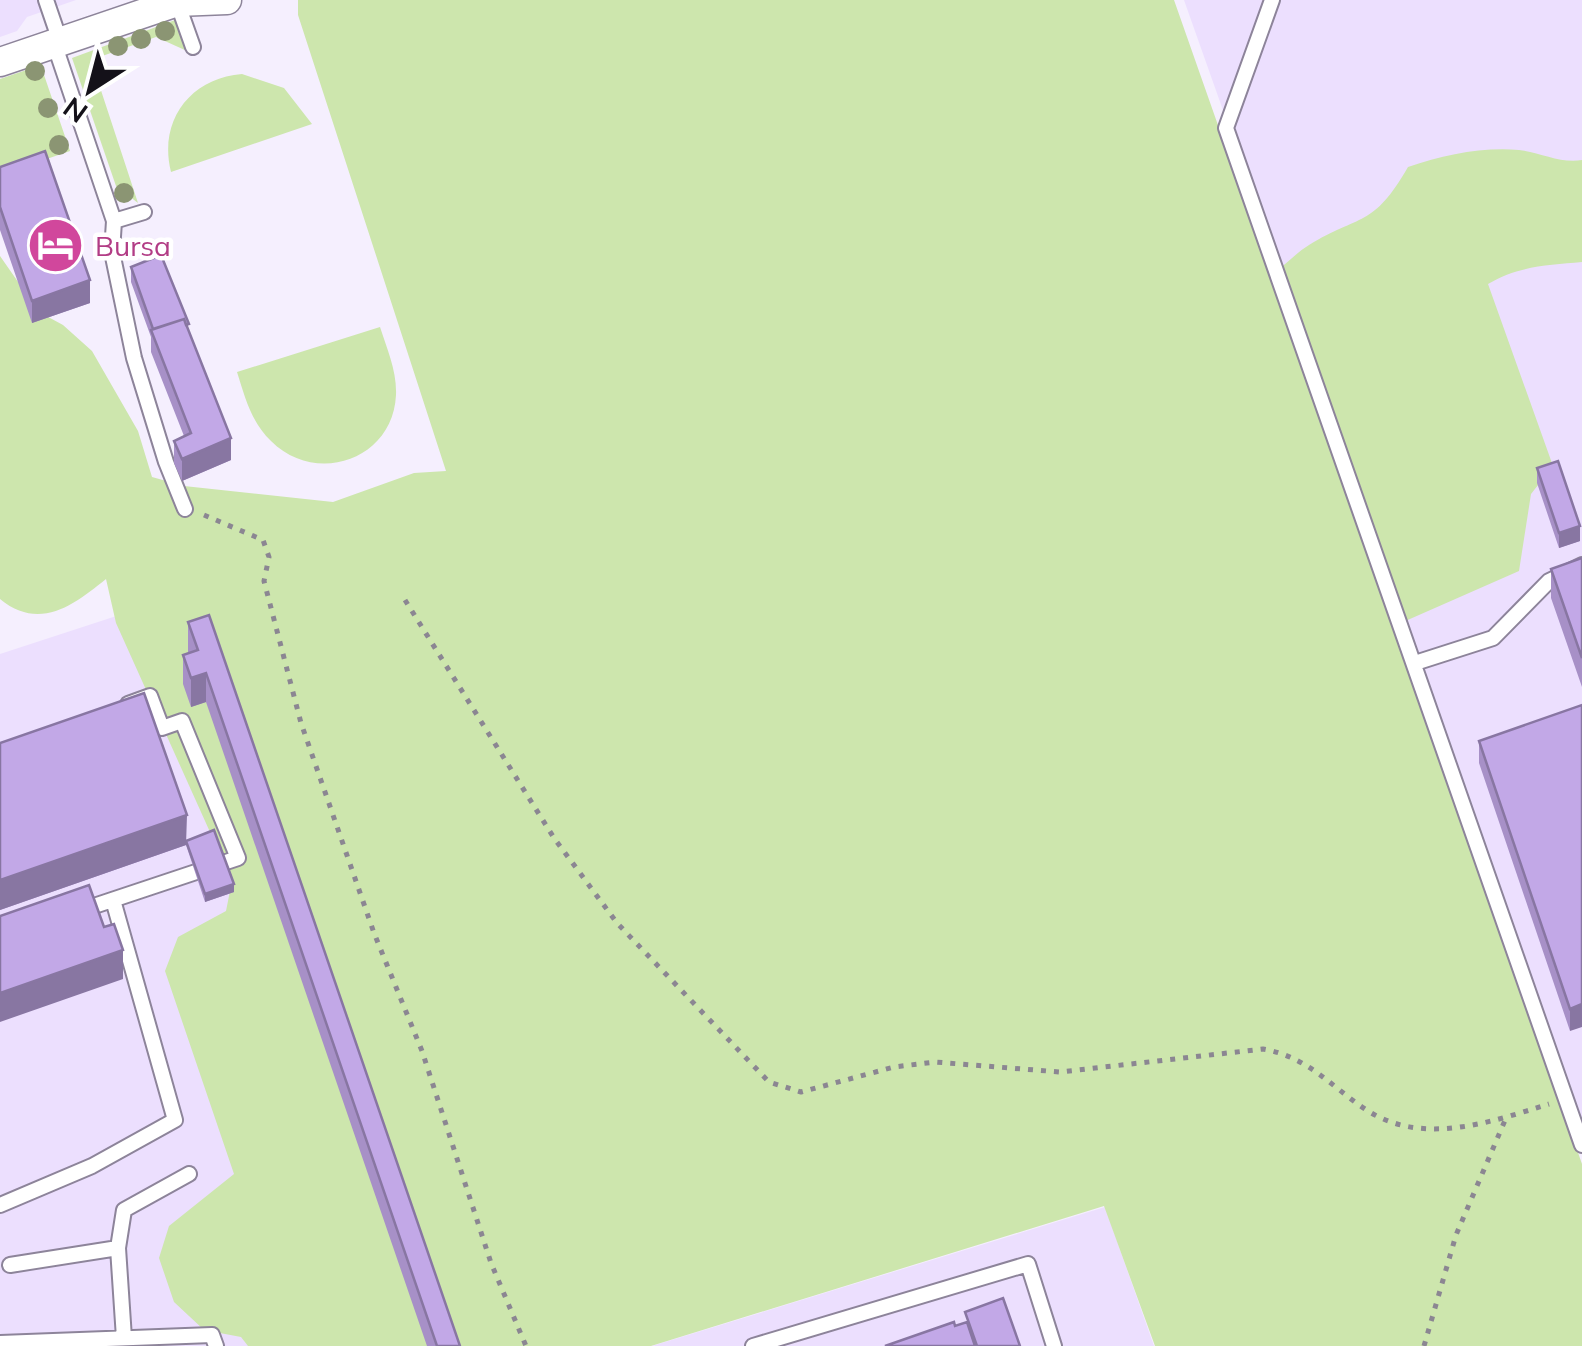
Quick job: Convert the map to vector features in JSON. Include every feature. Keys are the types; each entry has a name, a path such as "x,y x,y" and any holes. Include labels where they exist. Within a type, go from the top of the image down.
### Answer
{"street":[{"path":"0,62 177,2 228,0"}],"lane":[{"path":"46,0 114,221 112,252 134,358 185,509"},
{"path":"1272,0 1226,128 1566,1099 1578,1118 1582,1145"},
{"path":"177,2 194,47"},
{"path":"114,221 144,212"},
{"path":"1414,663 1493,638 1549,581 1582,565"},
{"path":"56,918 238,858 182,721 162,728 150,696 112,710"},
{"path":"0,1204 92,1166 175,1120 113,900"},
{"path":"124,1338 118,1248 124,1210 189,1174"},
{"path":"10,1265 118,1248"},
{"path":"752,1346 1028,1264 1054,1346"},
{"path":"0,1343 212,1335 216,1346"}],"path":[{"path":"185,509 263,540 270,557 264,581 301,722 374,933 422,1051 491,1263 526,1346"},
{"path":"405,600 554,838 617,922 769,1082 801,1092 894,1067 935,1062 1060,1072 1263,1049 1291,1054 1367,1110 1398,1126 1440,1131 1506,1118 1566,1099"},
{"path":"1424,1346 1456,1235 1506,1118"}],"shaded area":[{"path":"0,0 76,0 27,17 17,31 0,37"},
{"path":"1184,0 1582,0 1582,1126"},
{"path":"196,590 443,1346 0,1346 0,654"},
{"path":"1105,1207 1154,1346 652,1346"}],"green space":[{"path":"298,0 1174,0 1271,276 1309,245 1375,210 1408,167 1491,150 1519,150 1582,160 1582,262 1522,270 1488,284 1553,466 1531,494 1519,571 1394,626 1582,1164 1582,1346 1155,1346 1104,1206 651,1346 248,1346 241,1337 204,1330 174,1302 159,1258 169,1226 234,1174 165,971 178,937 226,911 232,881 116,623 106,579 69,605 43,614 15,609 0,599 0,256 39,312 63,325 92,351 138,431 152,477 184,486 333,502 414,473 446,471 298,15"},
{"path":"175,20 187,51 156,37 91,60 138,203 116,186 72,58"},
{"path":"35,67 43,72 70,151 0,175 0,79"},
{"path":"242,74 284,88 312,124 171,172 169,135 182,105 208,84"},
{"path":"380,327 391,360 396,395 392,417 382,436 367,450 330,463 309,462 289,455 264,434 237,372"}],"building":[{"path":"45,151 90,280 32,301 0,207 0,167"},
{"path":"161,255 189,324 184,319 153,329 131,267"},
{"path":"184,319 231,438 182,459 174,441 191,433 151,330"},
{"path":"1558,461 1580,526 1559,533 1537,468"},
{"path":"1582,558 1582,658 1551,569"},
{"path":"209,615 460,1346 437,1346 206,673 191,678 183,655 198,650 188,622"},
{"path":"144,693 187,815 0,880 0,743"},
{"path":"1582,705 1582,1004 1570,1009 1479,741"},
{"path":"214,830 234,884 205,894 186,841"},
{"path":"89,885 104,927 114,924 123,950 0,993 0,916"},
{"path":"1003,1298 1020,1346 977,1346 965,1312"},
{"path":"954,1322 955,1326 967,1322 975,1346 885,1346"}],"place":[{"name":"Bursa","path":"56,246"}]}
